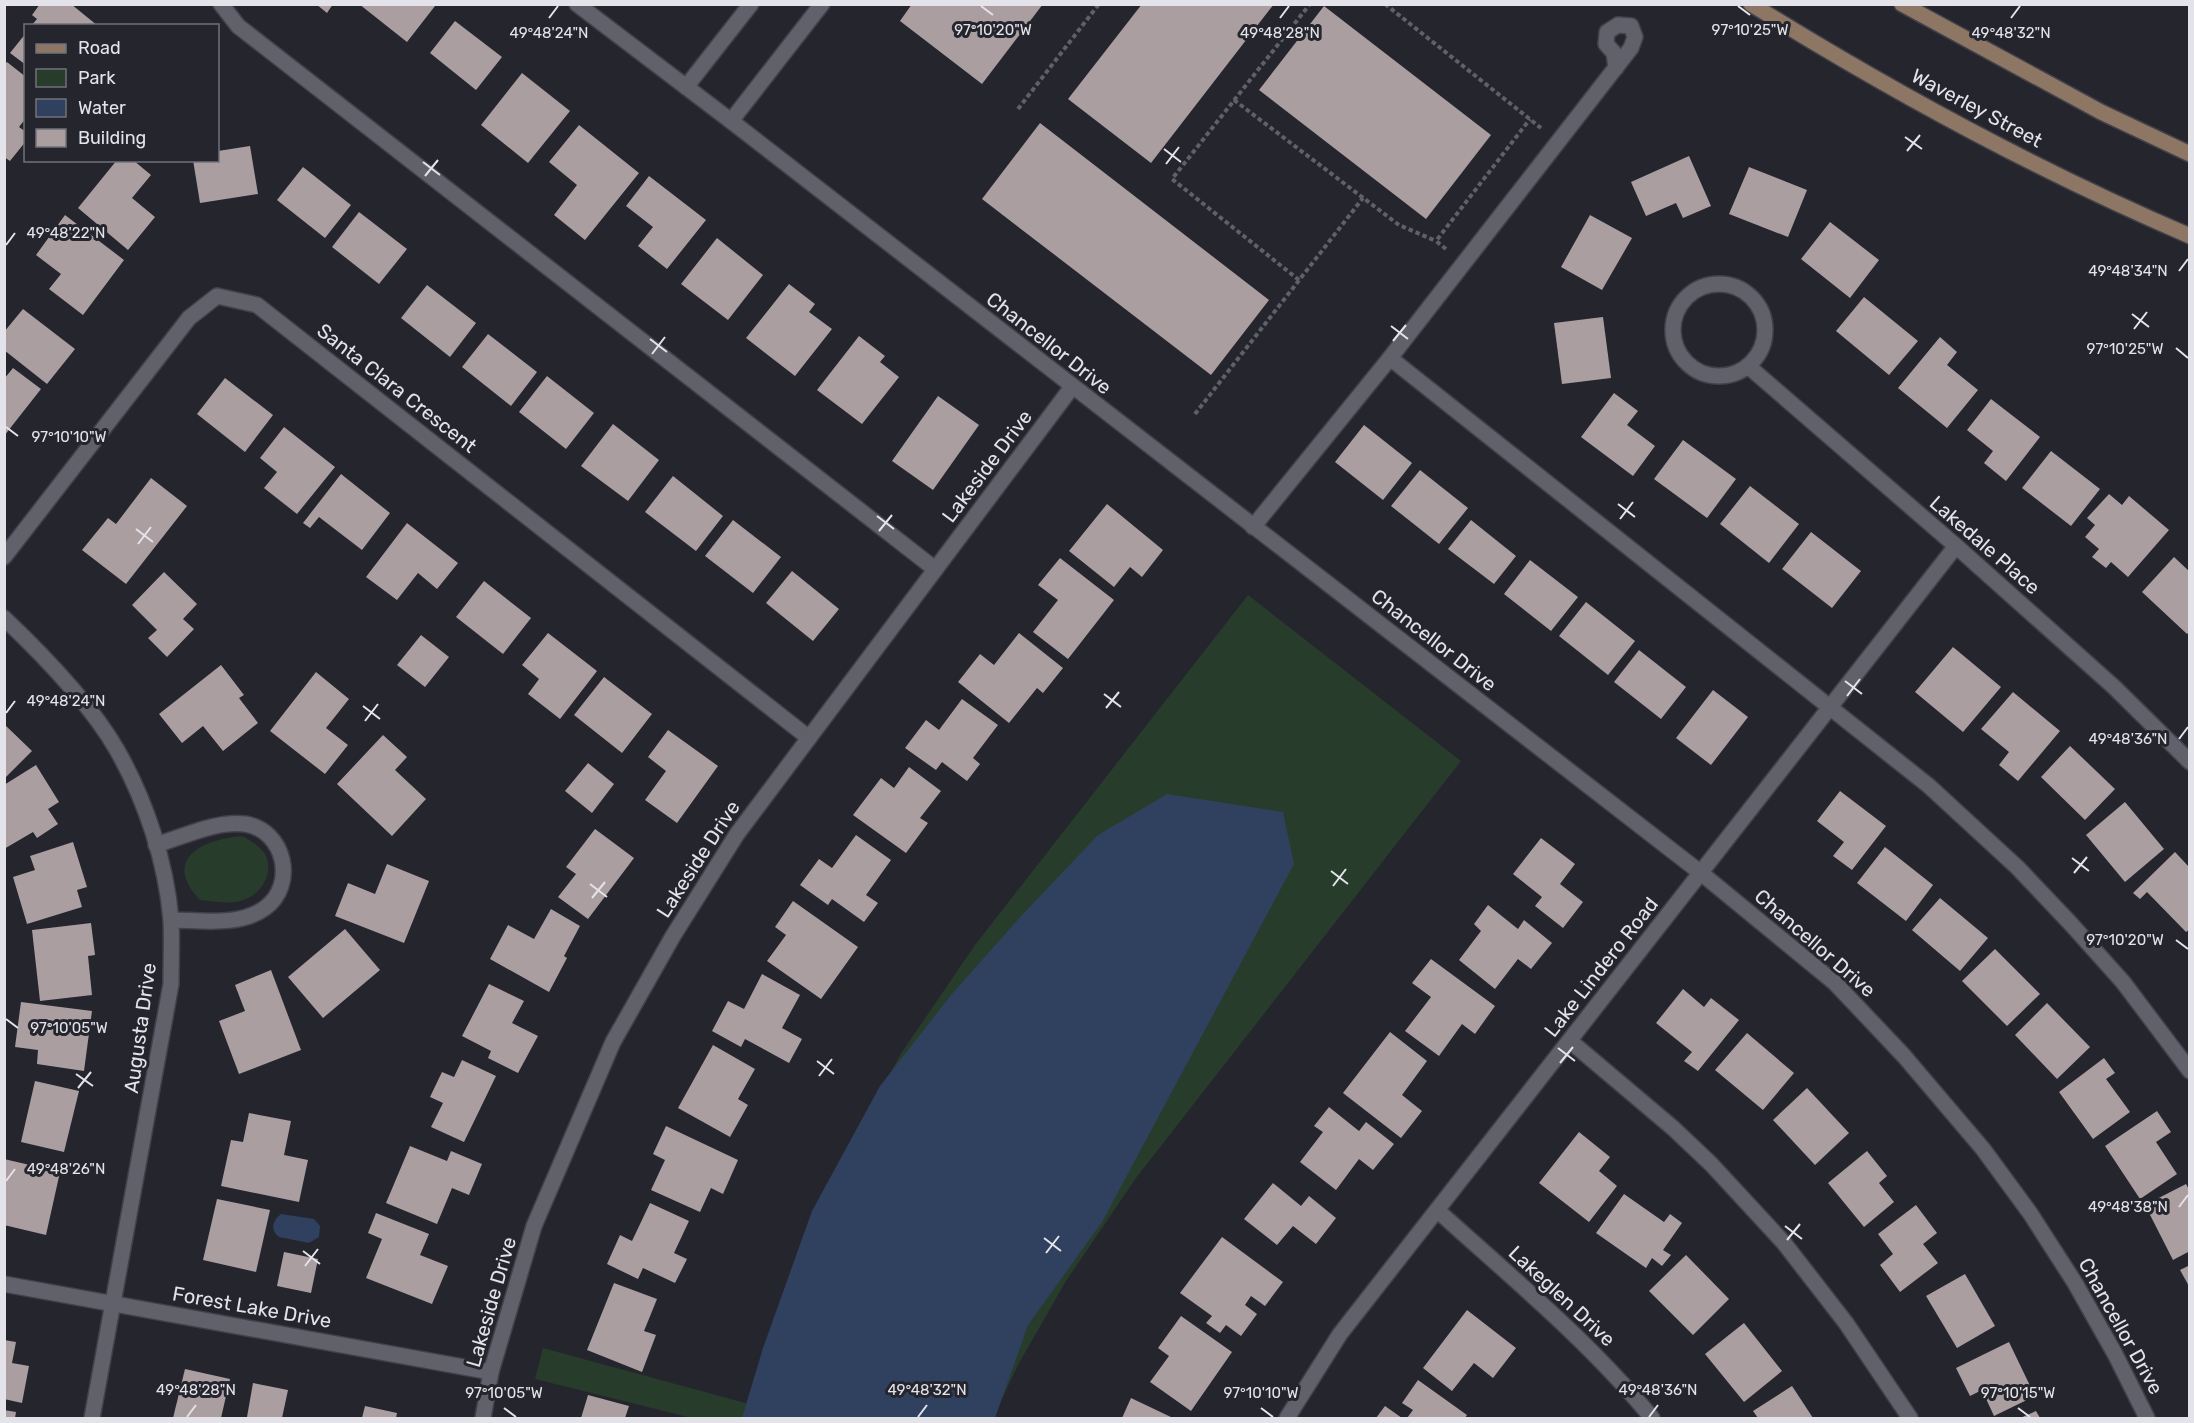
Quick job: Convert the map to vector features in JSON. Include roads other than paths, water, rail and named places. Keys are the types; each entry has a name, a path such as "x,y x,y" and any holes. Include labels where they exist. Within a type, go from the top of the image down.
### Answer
{"main road":[{"name":"Waverley Street","path":"1751,4 1840,58 1970,129 2102,197 2190,236"},
{"path":"1902,4 2101,112 2190,154"}],"street":[{"path":"221,4 238,26 935,570"},
{"name":"Chancellor Drive","path":"577,4 1701,873 1835,983 1904,1056 1983,1149 2030,1213 2075,1282 2115,1354 2147,1419"},
{"path":"686,87 751,4"},
{"path":"731,121 822,4"},
{"path":"1253,527 1390,358 1616,68"},
{"path":"1708,284 1732,285 1747,292 1758,304 1764,319 1765,335 1758,354 1748,366 1733,374 1708,375 1693,368 1681,357 1674,343 1672,327 1674,316 1681,302 1693,291 1708,284"},
{"name":"Santa Clara Crescent","path":"4,557 189,318 217,296 257,305 809,738"},
{"path":"1390,358 1929,786 2018,868 2123,982 2190,1071"},
{"name":"Lakedale Place","path":"1748,366 1956,546 2114,687 2190,762"},
{"name":"Lakeside Drive","path":"483,1419 491,1372 534,1227 613,1042 672,936 737,834 1072,387"},
{"name":"Lake Lindero Road","path":"1287,1419 1340,1334 1956,546"},
{"name":"Augusta Drive","path":"4,618 75,692 117,749 140,796 156,845 171,920 171,984 93,1419"},
{"path":"156,845 227,823 247,824 269,833 280,851 284,870 278,892 266,908 251,916 228,921 171,920"},
{"path":"1570,1041 1673,1128 1711,1164 1784,1243 1846,1323 1910,1419"},
{"name":"Lakeglen Drive","path":"1437,1210 1578,1337 1630,1391 1652,1419"},
{"name":"Forest Lake Drive","path":"4,1284 491,1372"}],"water":[{"path":"1167,794 1283,812 1294,864 1102,1222 1028,1325 995,1418 742,1418 763,1348 812,1211 880,1086 951,995 1022,915 1098,835"},
{"path":"281,1214 314,1219 320,1226 319,1237 309,1243 279,1237 273,1225"}]}
